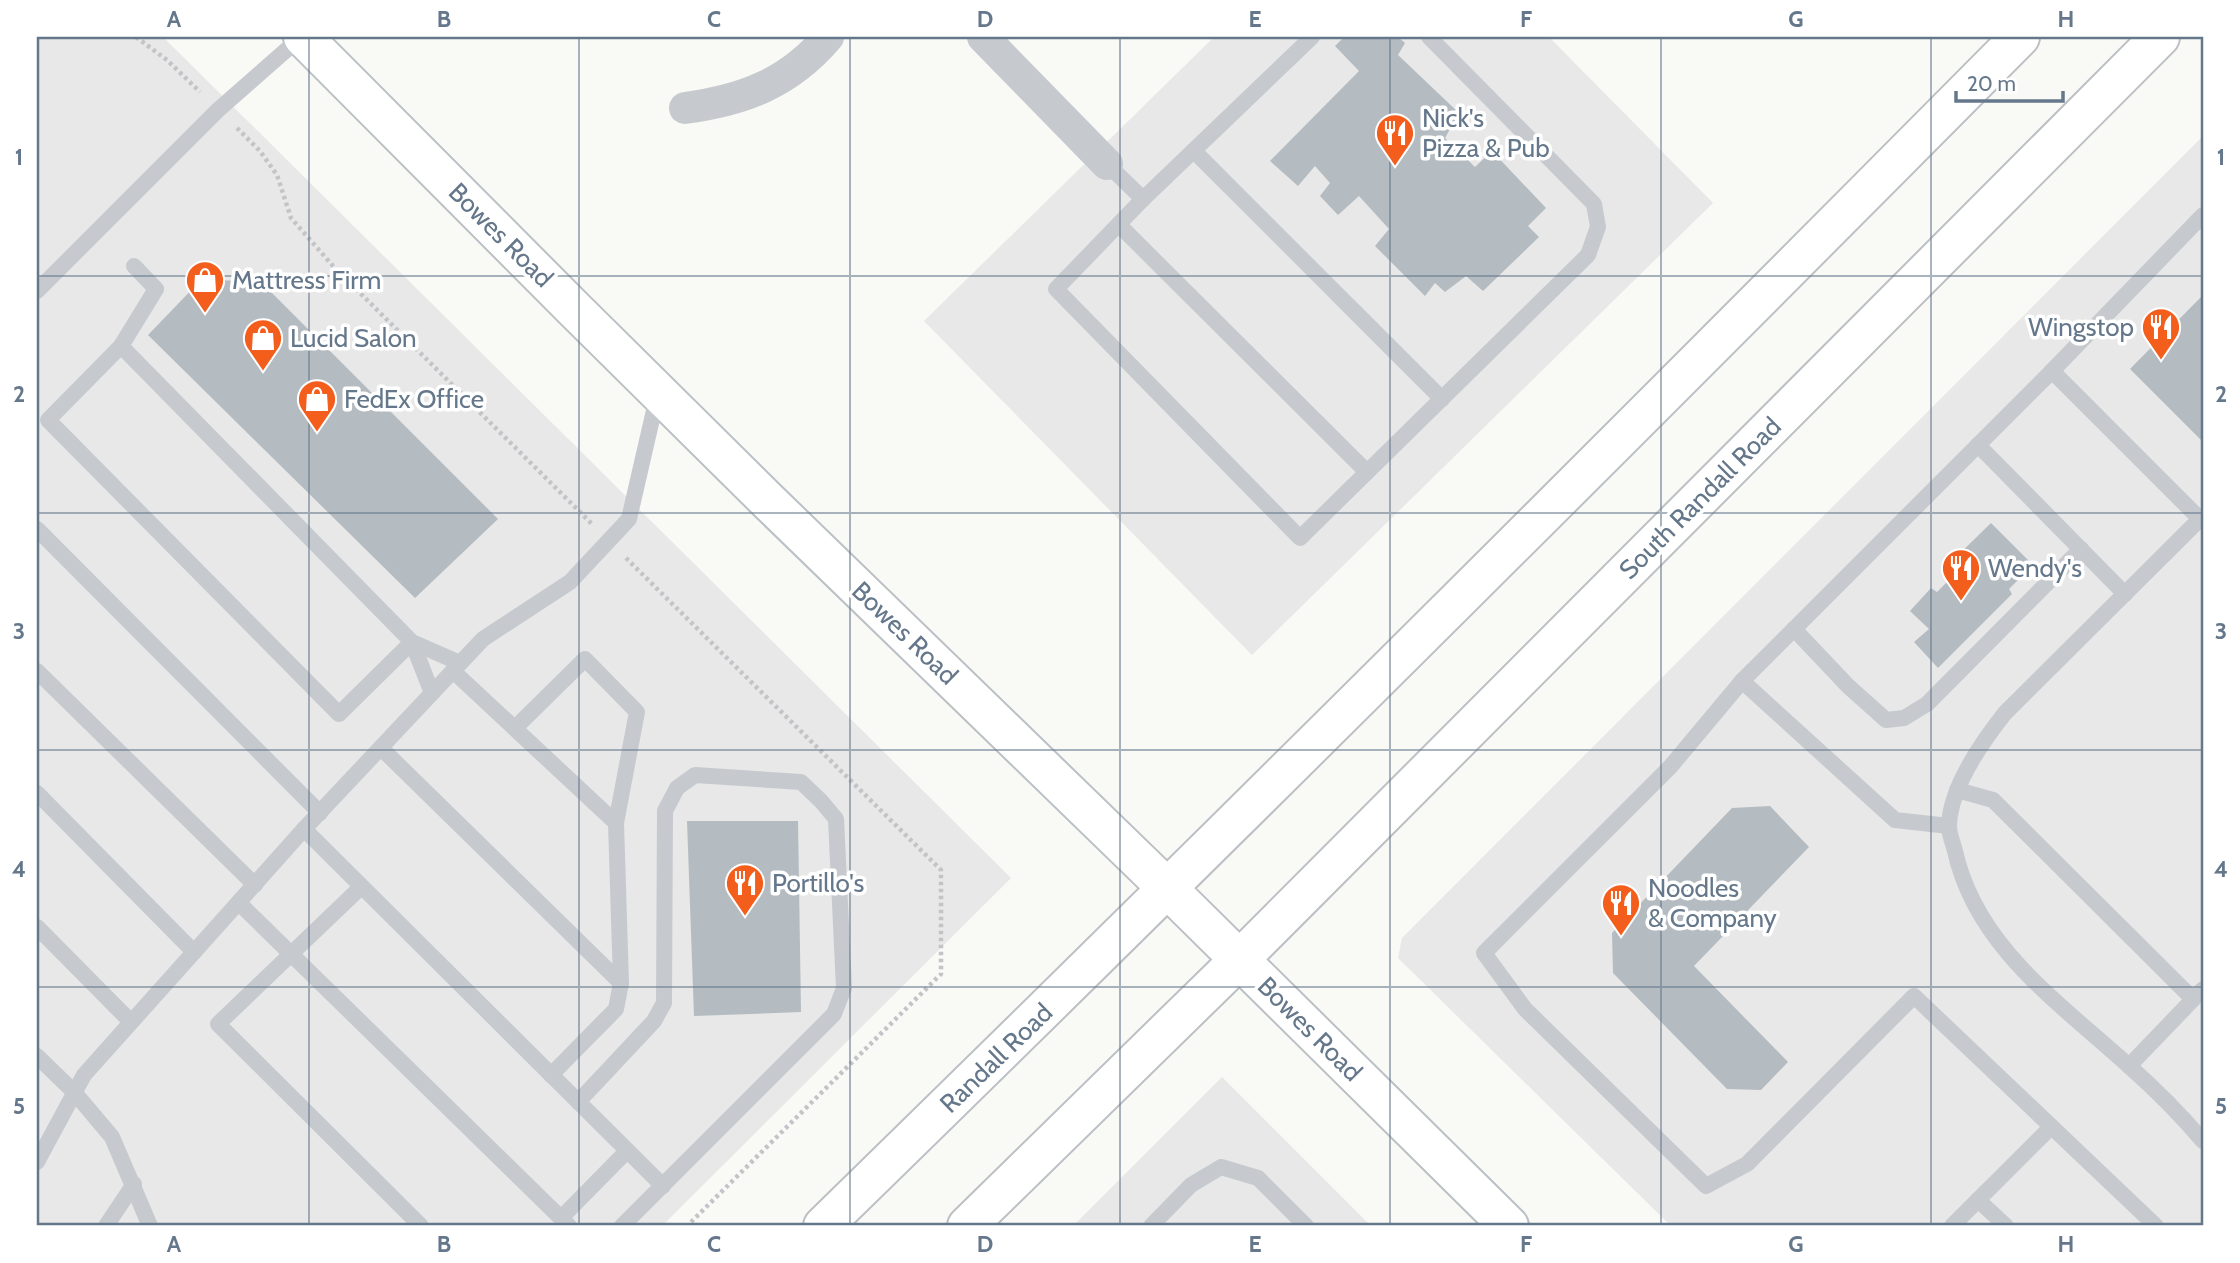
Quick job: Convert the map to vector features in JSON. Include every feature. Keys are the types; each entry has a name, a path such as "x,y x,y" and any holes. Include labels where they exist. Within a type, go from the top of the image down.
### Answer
{"main road":[{"name":"Bowes Road","path":"302,37 658,392 1509,1226"},
{"path":"1168,889 1609,451 2020,37"},
{"name":"South Randall Road","path":"1240,960 2160,37"},
{"name":"Randall Road","path":"823,1226 1168,889"},
{"path":"967,1226 1240,960"}],"street":[{"path":"685,108 721,103 772,84 811,56 828,37"},
{"path":"983,37 1107,164"}],"lane":[{"path":"37,291 218,110 302,37"},
{"path":"1312,37 1143,200 1056,289 1300,538 1588,256 1598,228 1594,204 1429,37"},
{"path":"1194,151 1442,398"},
{"path":"1107,164 1143,200"},
{"path":"2156,1226 1914,996 1747,1164 1706,1186 1525,1009 1484,953 1671,766 1742,681 2203,215"},
{"path":"1119,225 1367,472"},
{"path":"134,266 156,289 121,346 42,425 339,714 412,642"},
{"path":"121,346 412,642 457,667 515,728 616,823"},
{"path":"2052,370 2202,518 2005,713 1981,743 1957,790 1949,826 1960,876 1980,917 2029,978 2129,1066 2177,1111 2203,1141"},
{"path":"37,1162 84,1075 304,829 483,639 570,582 629,519 658,392"},
{"path":"1978,444 2125,594"},
{"path":"37,529 320,813"},
{"path":"1794,629 1848,686 1886,720 1904,718 1927,704 2081,550"},
{"path":"412,642 432,693"},
{"path":"515,728 585,659 637,712 616,823 621,983 616,1009 551,1075"},
{"path":"37,671 254,885"},
{"path":"1742,681 1895,820 1949,826"},
{"path":"381,748 621,983"},
{"path":"578,1102 653,1021 664,1003 665,811 677,788 695,775 801,782 836,819 844,988 834,1014 622,1226"},
{"path":"1957,790 1993,800 2198,994 2129,1066"},
{"path":"37,793 194,952"},
{"path":"304,829 663,1186"},
{"path":"361,887 219,1024 421,1226"},
{"path":"239,903 565,1222 627,1151"},
{"path":"37,927 131,1023"},
{"path":"37,1056 75,1092 113,1136 150,1226"},
{"path":"1952,1226 2052,1127"},
{"path":"1152,1226 1191,1185 1221,1167 1258,1178 1306,1226"},
{"path":"106,1226 134,1184"},
{"path":"1978,1200 2006,1226"}],"path":[{"path":"136,37 167,60"},
{"path":"260,151 277,175 291,218 333,267 941,870 941,974 687,1226"}],"shaded area":[{"path":"37,37 163,37 1011,878 662,1226 37,1226"},
{"path":"1214,37 1549,37 1713,203 1252,655 924,321"},
{"path":"2203,136 2203,1226 1671,1226 1398,958 1402,938"},
{"path":"1222,1077 1371,1226 1073,1226"}],"building":[{"name":"Nick's Pizza & Pub","path":"1344,37 1398,37 1405,43 1398,55 1459,113 1445,138 1475,167 1492,151 1546,208 1528,226 1539,237 1483,291 1466,276 1445,292 1435,283 1425,296 1375,246 1389,229 1359,196 1338,215 1320,196 1330,183 1315,166 1298,186 1270,161 1359,71 1335,46"},
{"path":"201,280 260,281 498,519 415,598 148,335"},
{"path":"2203,295 2203,442 2130,369"},
{"name":"Wendy's","path":"1991,523 2033,565 2009,589 2012,594 1938,668 1914,642 1929,629 1910,611 1931,588 1937,592 1955,574 1946,567"},
{"path":"1770,806 1809,847 1694,966 1788,1062 1761,1090 1727,1089 1613,973 1612,933 1732,808"},
{"name":"Portillo's","path":"687,821 798,821 801,1012 694,1016"}],"place":[{"name":"Nick's Pizza & Pub","path":"1395,167"},
{"name":"Mattress Firm","path":"205,314"},
{"name":"Wingstop","path":"2161,361"},
{"name":"Lucid Salon","path":"263,372"},
{"name":"FedEx Office","path":"317,433"},
{"name":"Wendy's","path":"1961,602"},
{"name":"Portillo's","path":"745,917"},
{"name":"Noodles & Company","path":"1621,937"}]}
